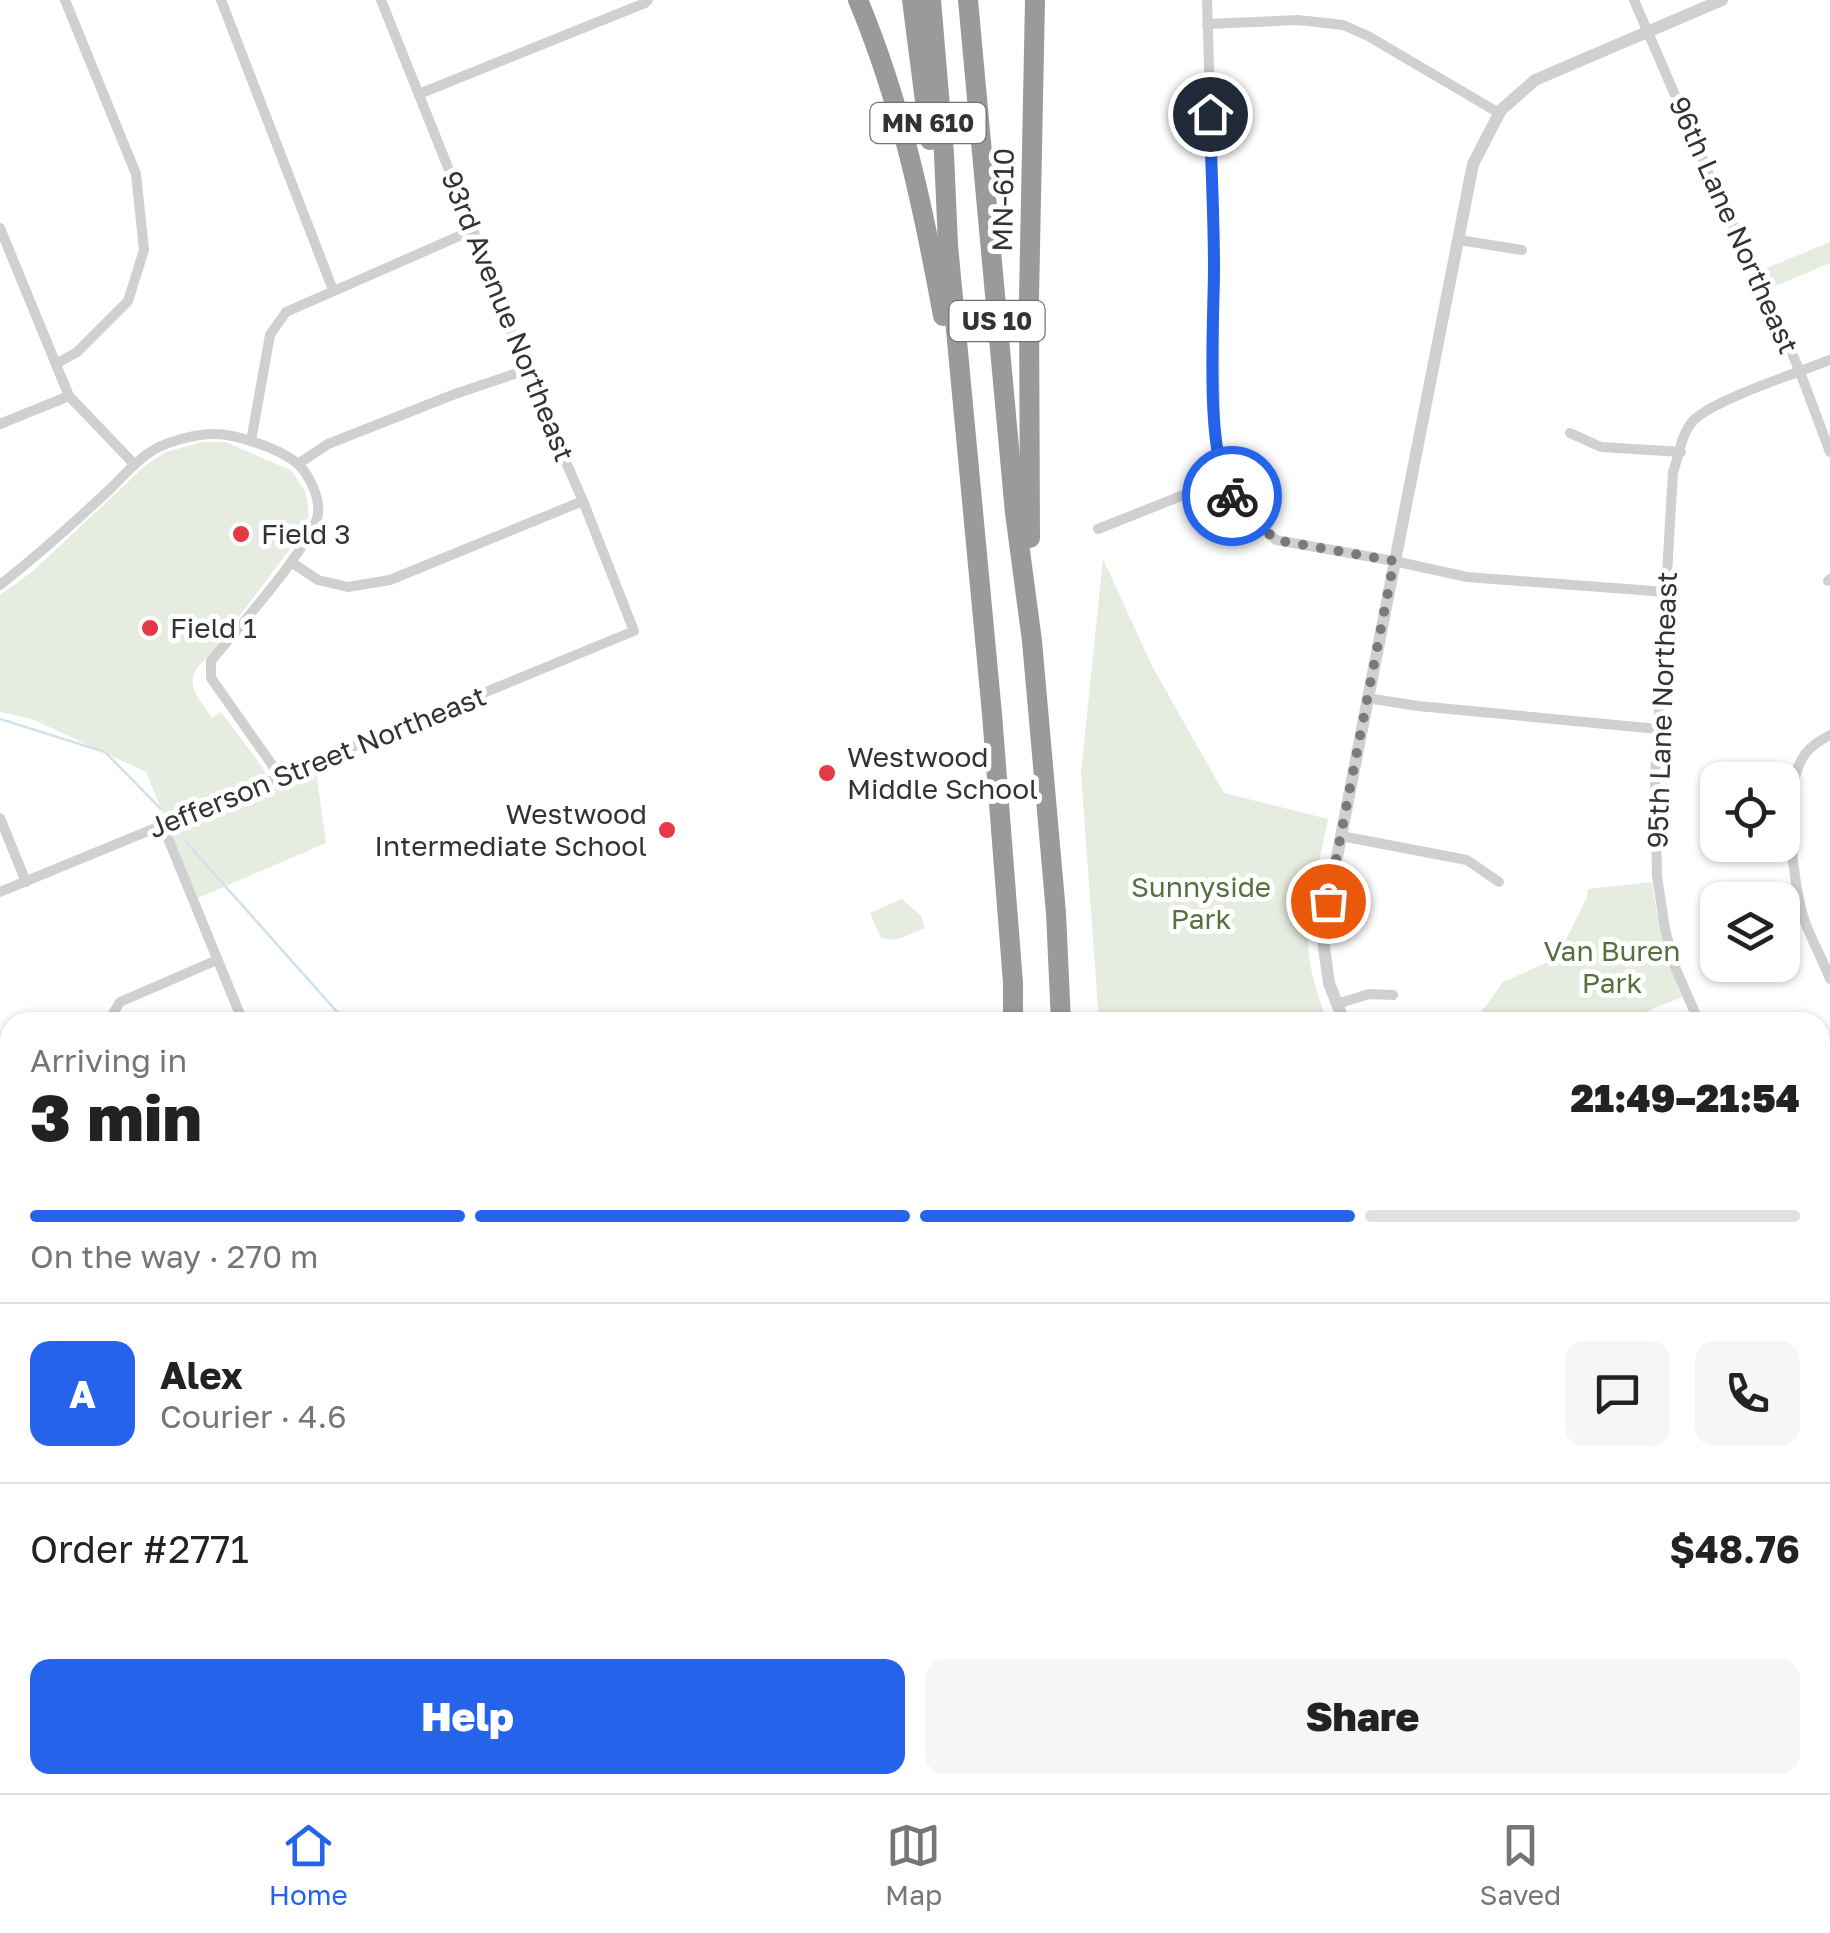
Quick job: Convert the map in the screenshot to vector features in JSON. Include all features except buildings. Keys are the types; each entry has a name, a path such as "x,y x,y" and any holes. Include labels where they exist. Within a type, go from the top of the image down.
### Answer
{"highway":[{"path":"858,0 904,128 920,194 967,455"},
{"name":"MN-610","path":"912,0 948,245"},
{"name":"US 10","path":"931,0 948,245 992,714 1013,1012"},
{"name":"US 10","path":"968,0 1015,513 1032,641 1056,913 1060,1012"},
{"name":"MN-610","path":"1032,641 1029,356 1035,0"},
{"path":"1035,56 1042,0"}],"street":[{"path":"56,364 77,352 128,301 144,250 136,174 66,2 80,0"},
{"path":"221,0 333,290"},
{"name":"93rd Avenue Northeast","path":"381,0 526,370 634,631"},
{"path":"419,94 648,0"},
{"path":"1207,0 1214,228 1214,402 1218,459 1228,491 1242,510 1276,540 1467,577 1666,592"},
{"name":"96th Lane Northeast","path":"1634,0 1719,197 1759,277 1830,452"},
{"path":"1340,1012 1326,968 1322,933 1473,164 1499,113 1535,80 1722,0"},
{"path":"1207,24 1298,20 1343,25 1499,113"},
{"path":"0,228 69,396 134,464"},
{"path":"251,441 270,335 286,312 474,230"},
{"path":"1458,240 1522,250"},
{"path":"1570,433 1601,446 1680,452 1682,438 1692,421 1707,411 1830,360"},
{"path":"298,464 328,444 526,370"},
{"path":"0,424 69,396"},
{"path":"0,586 154,450 176,441 214,434 259,442 298,464 313,486 318,514 309,536 211,661 211,678 280,776"},
{"name":"95th Lane Northeast","path":"1680,452 1673,472 1655,777 1657,876 1664,929 1695,1012"},
{"path":"1098,530 1224,479"},
{"path":"290,562 318,580 348,587 390,580 583,501"},
{"name":"Jefferson Street Northeast","path":"0,892 634,631"},
{"path":"1367,698 1658,729"},
{"path":"1830,735 1803,756 1790,803 1794,882 1805,921 1830,979"},
{"path":"0,818 26,882"},
{"path":"163,826 239,1012"},
{"path":"1341,836 1467,860 1499,882"},
{"path":"1818,950 1822,931"},
{"path":"114,1012 120,1002 217,960"},
{"path":"1337,1004 1369,994 1392,995"}],"green space":[{"path":"1830,242 1830,263 1771,288 1762,270"},
{"path":"202,442 226,442 292,471 306,493 309,515 300,536 195,671 193,685 212,718 221,712 263,768 271,789 316,770 326,843 198,898 146,772 32,719 0,712 0,595 33,571 147,464 166,452"},
{"name":"Sunnyside Park","path":"1103,559 1152,666 1224,793 1328,819 1308,930 1313,975 1324,1012 1098,1012 1081,773"},
{"name":"Van Buren Park","path":"1652,882 1663,940 1682,997 1645,1012 1481,1012 1503,982 1557,958 1588,889"},
{"path":"902,899 921,916 925,928 895,940 881,938 870,913"}],"waterway":[{"path":"0,719 105,752 161,809"},
{"path":"186,842 337,1012"}],"way so far":[{"path":"1232,496 1276,540 1394,561 1328,901"}],"place":[{"name":"Field 3","path":"241,534"},
{"name":"Field 1","path":"150,628"},
{"name":"Westwood Middle School","path":"827,773"},
{"name":"Westwood Intermediate School","path":"667,830"}],"route":[{"path":"1210,114 1214,402 1218,459 1232,496"}]}
